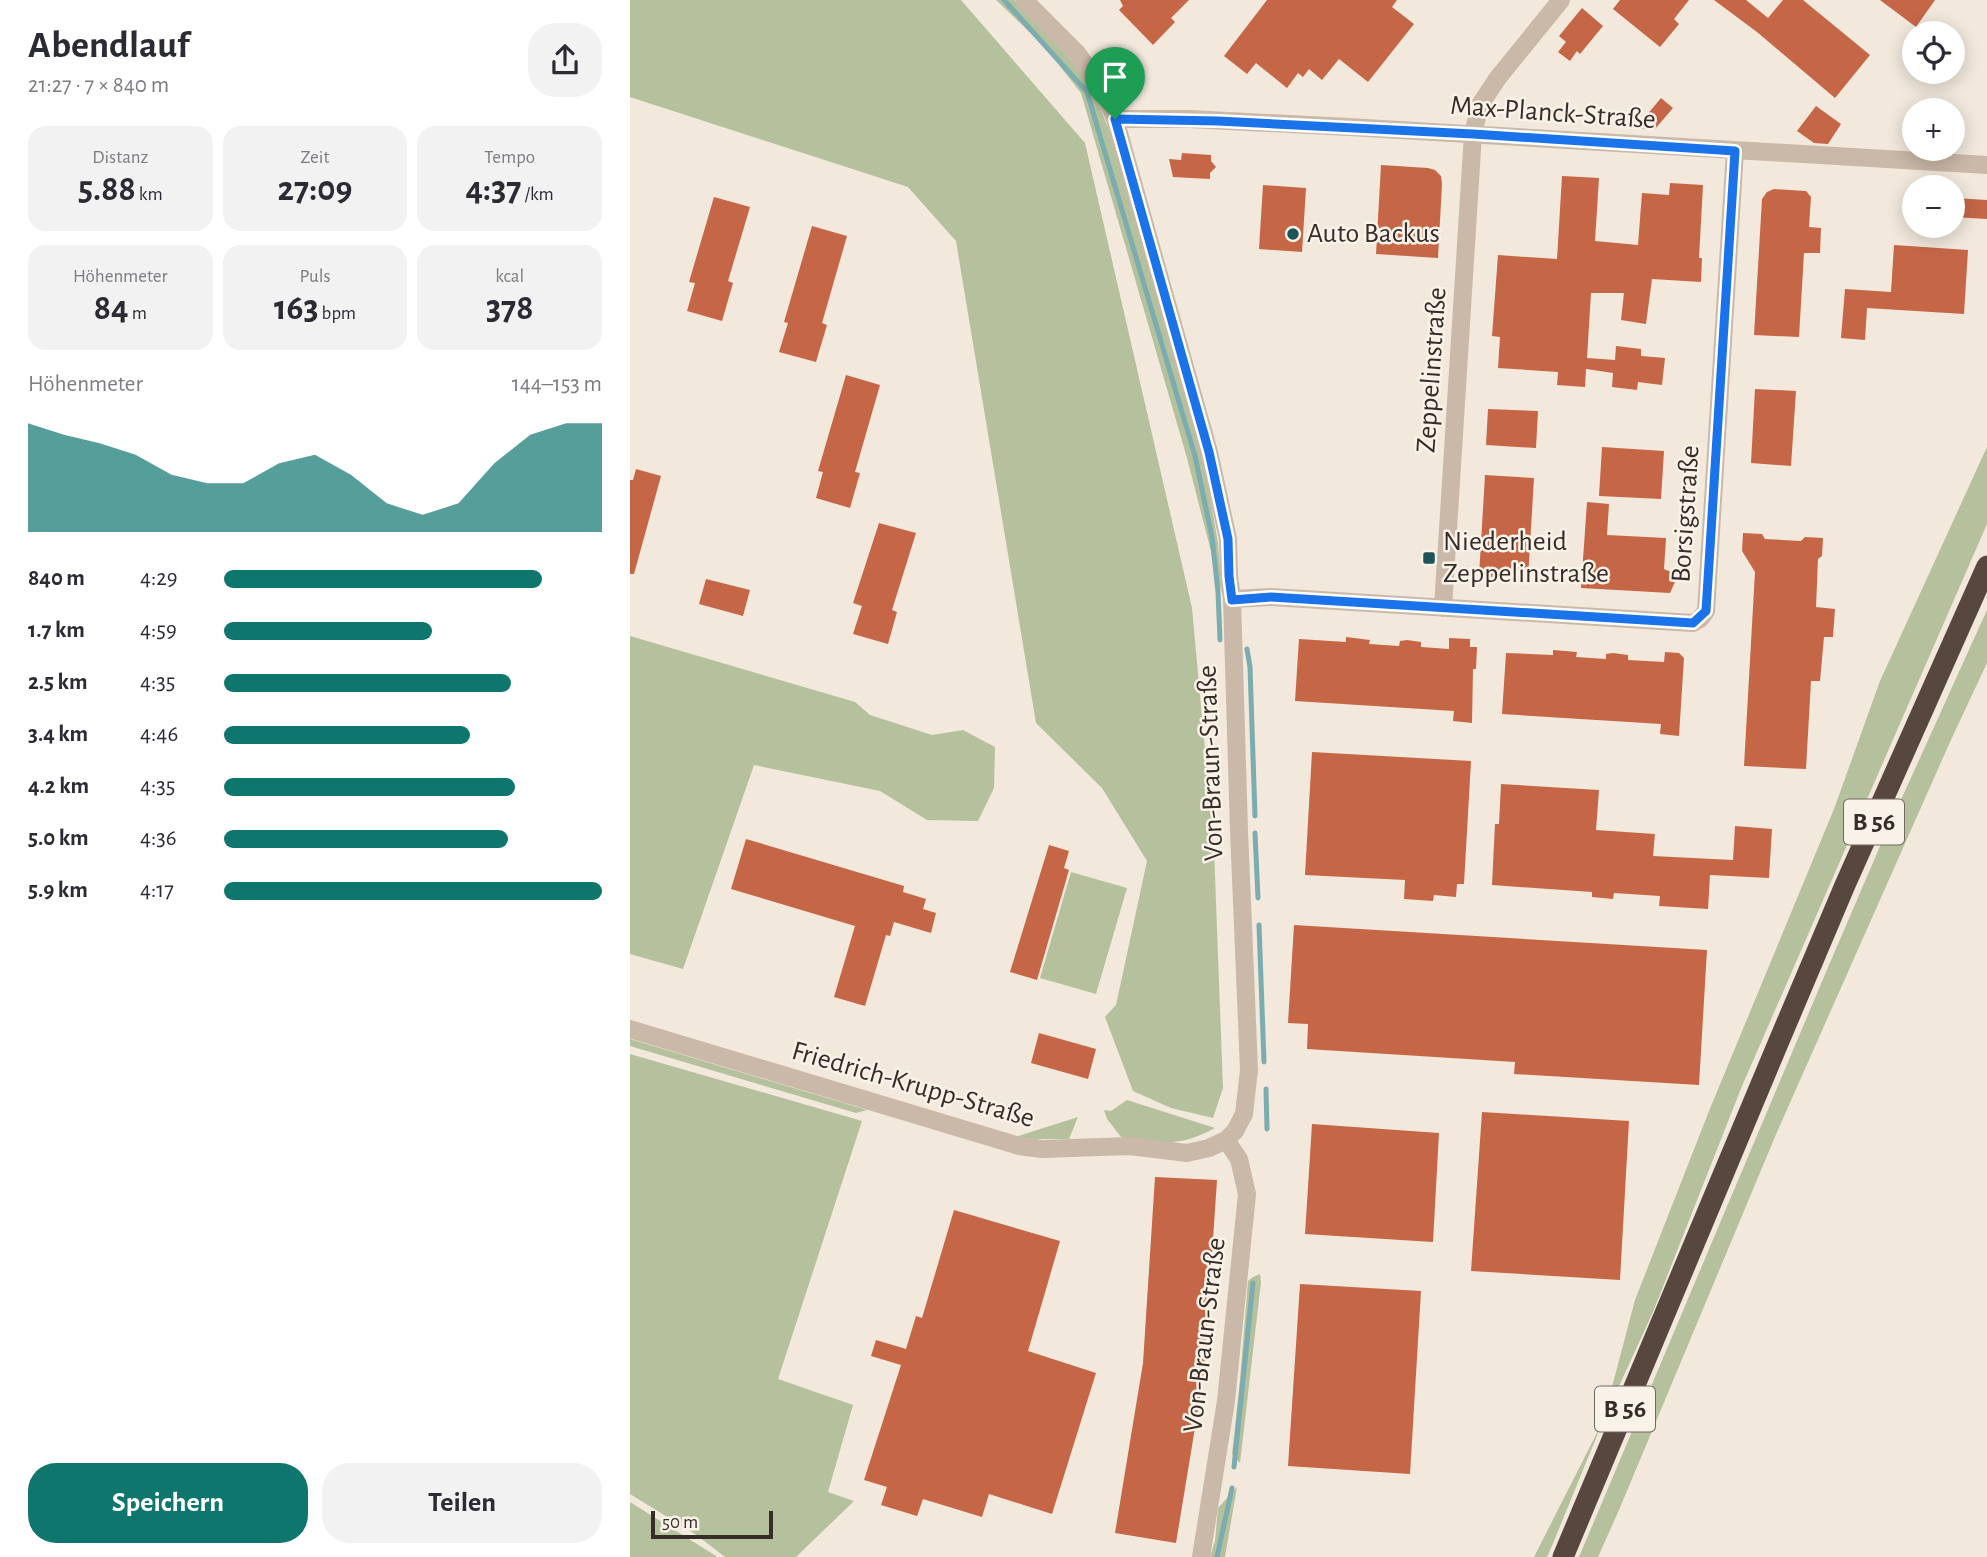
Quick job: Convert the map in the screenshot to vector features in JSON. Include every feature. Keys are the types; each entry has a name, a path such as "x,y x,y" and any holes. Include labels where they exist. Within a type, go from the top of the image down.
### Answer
{"highway":[{"name":"B 56","path":"1563,1557 1845,885 1987,566"}],"street":[{"name":"Von-Braun-Straße","path":"1024,0 1077,53 1103,90 1115,119 1209,452 1228,539 1248,1070 1244,1114 1235,1131 1226,1140 1239,1158 1247,1194 1226,1401 1201,1557"},
{"name":"Zeppelinstraße","path":"1443,608 1473,134 1480,105 1497,79 1561,0"},
{"name":"Max-Planck-Straße","path":"1115,119 1189,119 1987,164"},
{"name":"Borsigstraße","path":"1232,600 1271,597 1693,623 1706,611 1735,151"},
{"name":"Friedrich-Krupp-Straße","path":"630,1029 1019,1146 1042,1149 1129,1146 1187,1153 1209,1148 1226,1140"}],"green space":[{"path":"630,0 961,0 1085,143 1192,608 1214,849 1223,1088 1213,1118 1171,1108 1133,1091 1105,1017 1116,1005 1147,861 1102,788 1036,723 956,241 908,187 630,97"},
{"path":"996,0 1014,0 1069,58 1100,106 1111,135 1205,468 1218,543 1222,594 1187,458 1081,93 1043,45"},
{"path":"1987,447 1987,524 1742,1086 1653,1312 1603,1421 1635,1300 1709,1111 1834,809 1880,681"},
{"path":"1987,610 1987,663 1777,1132 1598,1557 1579,1557 1881,844"},
{"path":"630,636 855,702 870,715 932,735 963,730 995,747 994,788 978,821 927,820 880,791 754,765 683,969 630,954"},
{"path":"1071,872 1127,888 1096,994 1040,978"},
{"path":"630,1039 867,1110 856,1113 630,1046"},
{"path":"630,1054 862,1121 778,1379 853,1405 828,1492 854,1501 796,1557 725,1557 695,1534 630,1494"},
{"path":"1127,1100 1215,1128 1190,1139 1169,1142 1121,1137 1107,1119 1104,1110 1111,1111"},
{"path":"1078,1117 1069,1139 1015,1137"},
{"path":"1260,1274 1240,1463 1232,1454 1248,1281"},
{"path":"1603,1421 1547,1557 1534,1557"},
{"path":"1237,1487 1225,1557 1210,1557 1215,1541 1218,1508"},
{"path":"630,1502 716,1556 717,1557 630,1557"}],"building":[{"path":"1120,0 1189,0 1171,18 1175,22 1153,45 1119,10 1123,6"},
{"path":"1267,0 1397,0 1392,7 1414,24 1368,82 1339,59 1322,80 1309,69 1303,77 1298,73 1287,88 1256,63 1247,74 1224,56"},
{"path":"1620,0 1689,0 1674,19 1679,24 1660,47 1613,9"},
{"path":"1714,0 1746,0 1768,18 1783,0 1803,0 1870,55 1835,98 1757,32"},
{"path":"1880,0 1935,0 1920,21 1908,21"},
{"path":"1582,8 1603,26 1580,54 1577,51 1570,61 1558,52 1566,42 1559,36"},
{"path":"1661,98 1673,108 1655,129 1636,128"},
{"path":"1816,106 1841,124 1828,144 1814,143 1797,131"},
{"path":"1182,153 1211,155 1211,161 1216,167 1210,173 1210,179 1173,177 1169,159 1181,160"},
{"path":"1381,165 1428,168 1441,176 1438,258 1376,254"},
{"path":"1562,176 1599,178 1595,241 1638,245 1642,193 1669,195 1670,183 1703,185 1699,258 1702,258 1701,282 1652,279 1646,324 1621,320 1624,293 1591,293 1587,358 1615,360 1616,346 1641,349 1641,356 1665,358 1662,385 1638,382 1637,390 1612,387 1613,373 1586,369 1585,387 1557,385 1558,372 1498,368 1500,337 1492,336 1498,255 1557,259"},
{"path":"1263,185 1306,188 1302,252 1259,249"},
{"path":"1774,189 1806,191 1811,197 1809,227 1821,228 1820,253 1804,253 1799,337 1754,335 1762,199 1767,192"},
{"path":"714,197 750,207 728,281 733,283 722,321 687,311 695,283 689,282"},
{"path":"1965,199 1987,200 1987,219 1965,218"},
{"path":"812,226 847,236 822,323 827,325 816,362 779,352 788,323 784,322"},
{"path":"1894,245 1968,250 1964,314 1867,308 1865,340 1841,338 1845,289 1891,292"},
{"path":"846,375 880,385 855,472 860,473 850,508 816,498 823,472 818,471"},
{"path":"1755,389 1796,391 1791,466 1751,463"},
{"path":"1488,409 1538,411 1536,448 1486,445"},
{"path":"1602,447 1664,451 1661,499 1599,496"},
{"path":"636,469 661,476 634,574 630,574 630,480 633,480"},
{"path":"1485,475 1534,478 1528,579 1479,576"},
{"path":"1587,502 1609,504 1607,535 1666,538 1664,569 1678,575 1670,593 1581,588"},
{"path":"879,523 916,533 892,610 897,612 888,644 853,634 862,606 853,603"},
{"path":"1743,533 1762,534 1765,539 1801,541 1805,537 1823,538 1822,556 1818,559 1816,607 1835,609 1833,637 1824,637 1820,681 1811,681 1806,769 1744,766 1755,572 1742,551"},
{"path":"706,579 750,590 743,616 699,604"},
{"path":"1346,637 1370,640 1369,644 1399,646 1400,641 1407,640 1421,642 1421,647 1449,649 1449,638 1470,639 1470,647 1477,647 1476,669 1473,669 1472,723 1453,721 1454,711 1295,701 1299,639 1346,642"},
{"path":"1553,650 1577,652 1576,657 1606,659 1606,654 1613,653 1628,655 1628,660 1664,662 1665,652 1679,653 1684,658 1679,736 1660,734 1661,724 1502,714 1506,653 1553,655"},
{"path":"1312,752 1471,761 1464,884 1457,884 1456,897 1434,895 1433,901 1404,899 1405,880 1305,875"},
{"path":"1501,784 1599,790 1596,830 1655,834 1653,856 1733,860 1735,826 1772,829 1769,878 1710,875 1708,909 1659,906 1660,896 1614,893 1613,899 1592,897 1592,892 1492,885 1495,824 1499,824"},
{"path":"746,839 904,886 903,892 926,899 923,909 936,913 931,933 894,922 890,936 886,935 865,1006 834,997 855,926 731,889"},
{"path":"1049,845 1069,851 1064,868 1069,870 1037,980 1010,972"},
{"path":"1294,925 1707,950 1699,1085 1514,1074 1515,1062 1307,1049 1308,1024 1288,1023"},
{"path":"1039,1033 1096,1049 1088,1079 1031,1063"},
{"path":"1482,1112 1629,1121 1620,1280 1471,1271"},
{"path":"1312,1124 1439,1133 1433,1242 1305,1234"},
{"path":"1155,1177 1217,1180 1204,1373 1176,1543 1115,1533 1143,1363"},
{"path":"954,1210 1060,1241 1028,1351 1096,1373 1052,1514 989,1494 982,1517 923,1499 917,1516 881,1505 887,1487 864,1480 901,1365 871,1356 876,1340 906,1349 916,1316 922,1318"},
{"path":"1300,1284 1421,1291 1410,1474 1288,1466"}],"waterway":[{"path":"1004,0 1087,92 1195,456 1212,537 1220,640"},
{"path":"1247,649 1250,667 1255,816"},
{"path":"1255,833 1258,898"},
{"path":"1259,925 1264,1062"},
{"path":"1266,1089 1267,1129"},
{"path":"1234,1467 1253,1283"},
{"path":"1217,1557 1232,1488"}],"place":[{"name":"Auto Backus","path":"1293,234"},
{"name":"Niederheid Zeppelinstraße","path":"1429,558"}],"route":[{"path":"1115,119 1189,119 1735,151 1706,611 1693,623 1271,597 1232,600 1228,539 1209,452 1115,119"}]}
